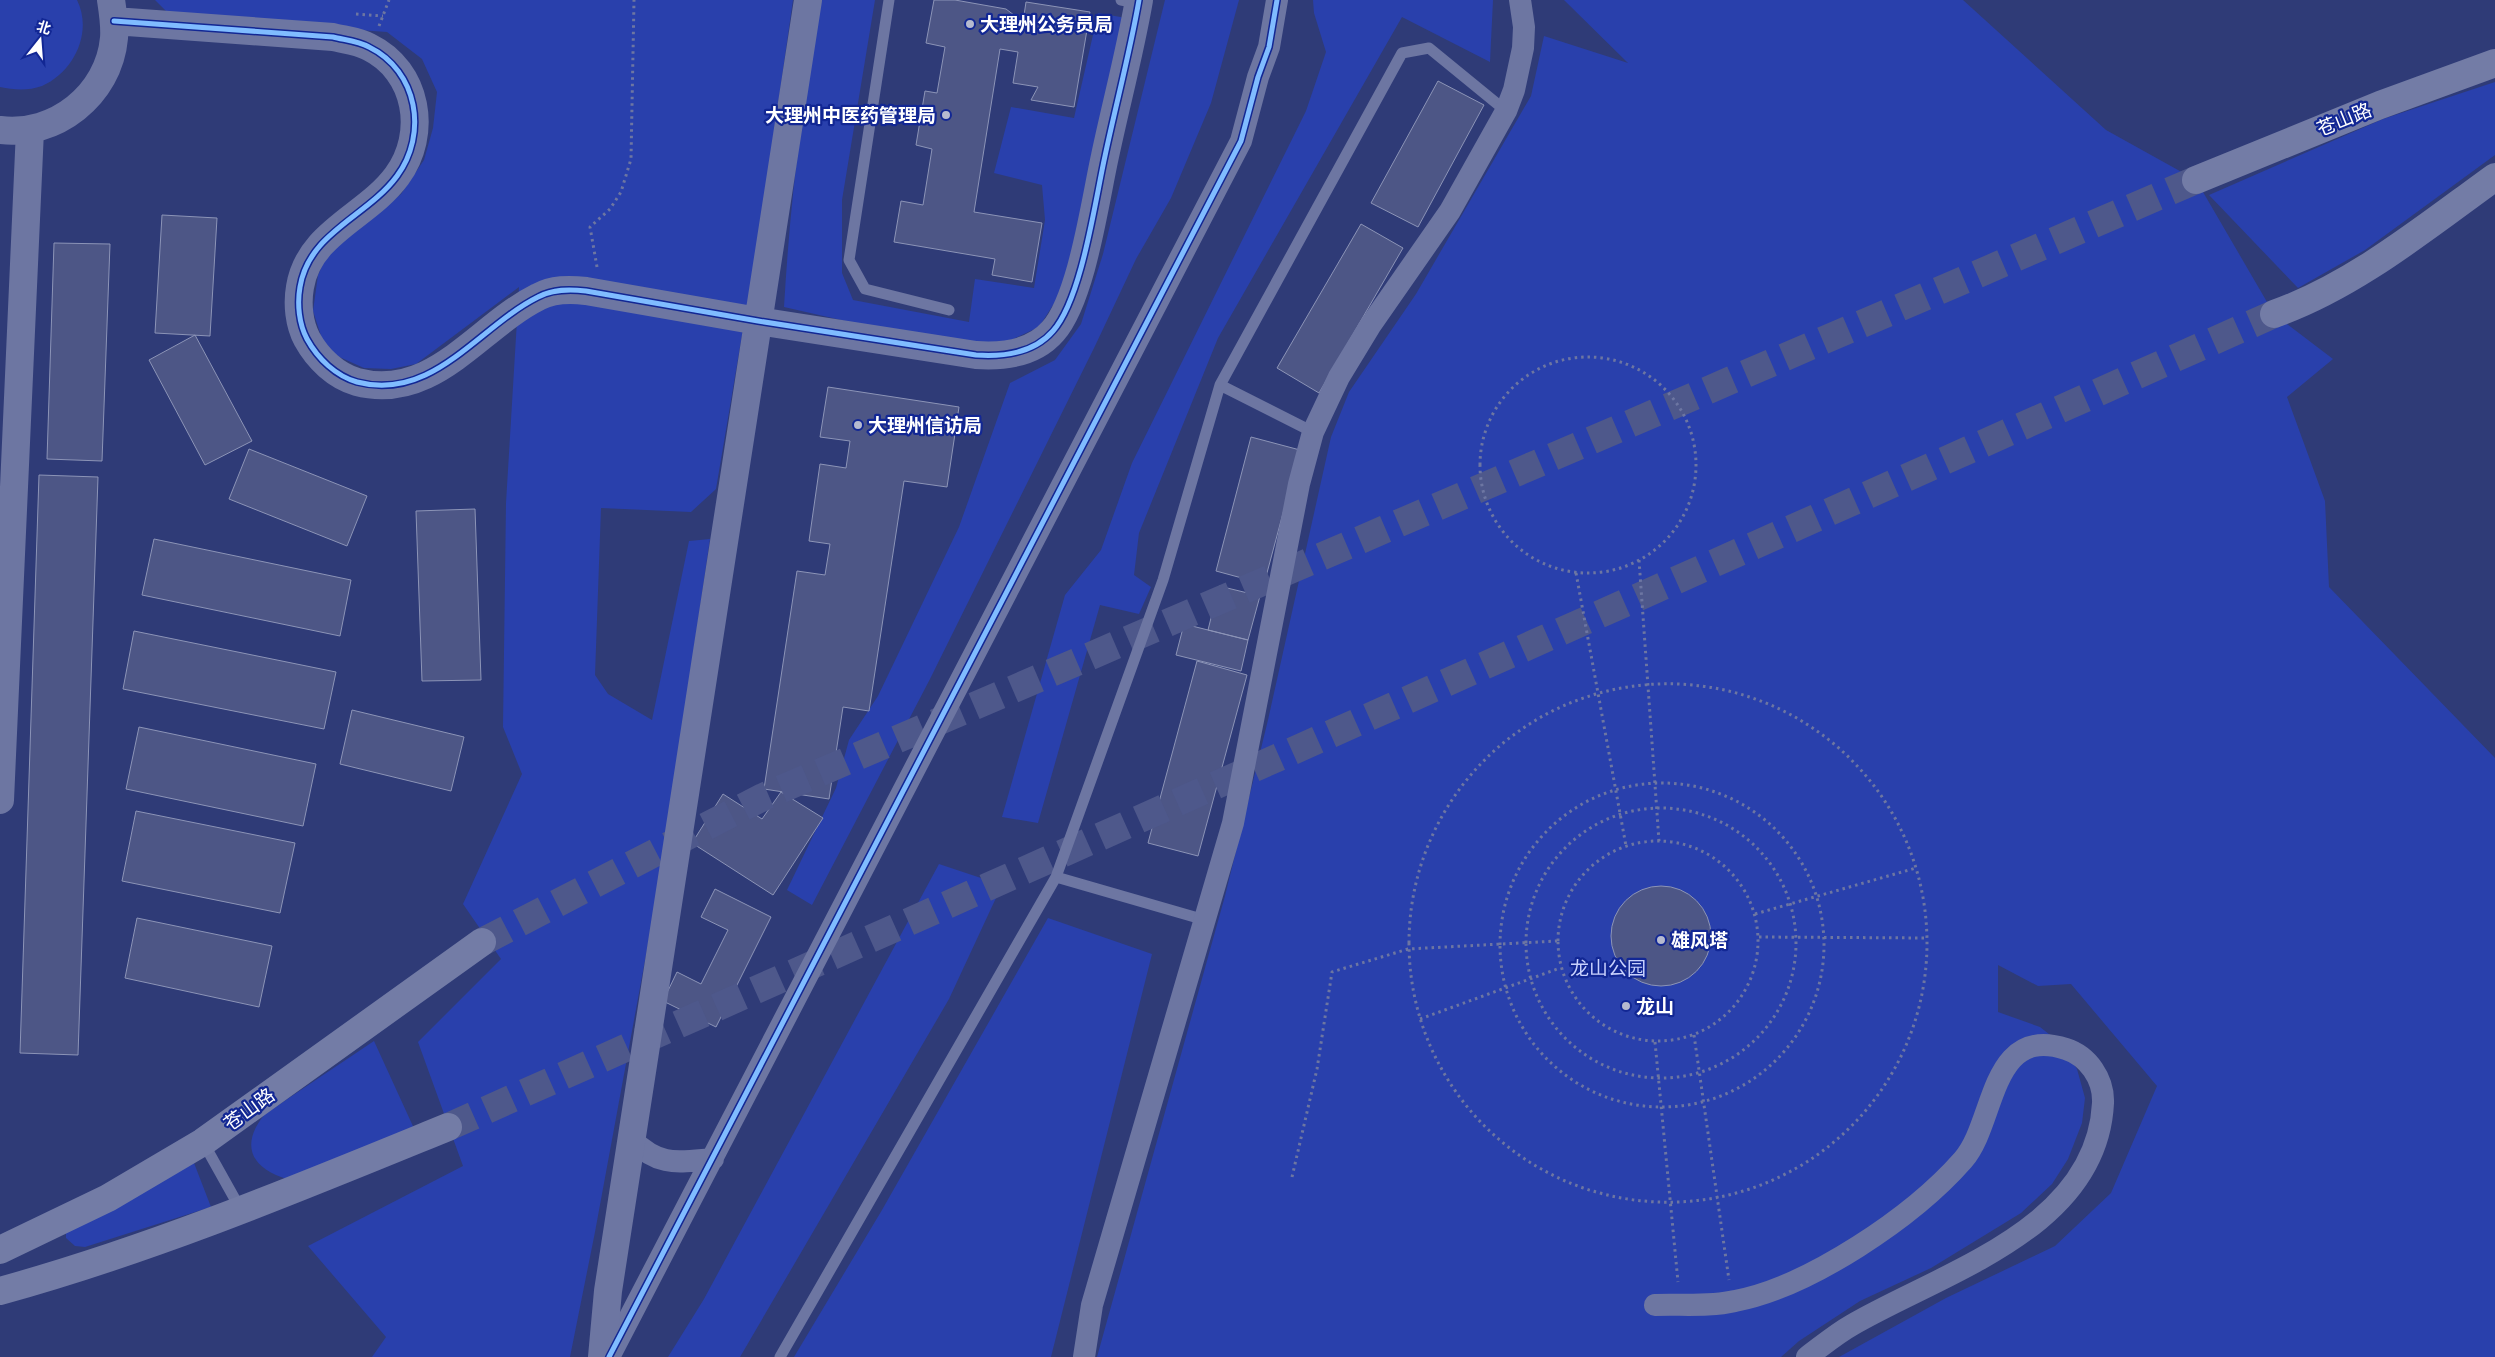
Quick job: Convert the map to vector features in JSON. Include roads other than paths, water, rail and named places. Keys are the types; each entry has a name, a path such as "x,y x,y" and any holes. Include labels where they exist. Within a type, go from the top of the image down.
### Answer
{"main road":[{"name":"苍山路","path":"2196,180 2380,104 2495,63"},
{"path":"2274,314 2320,293 2371,264 2495,177"},
{"name":"苍山路","path":"0,1250 108,1198 203,1142 482,942"},
{"path":"0,1291 47,1278 242,1211 448,1127"}],"street":[{"path":"602,1357 608,1291 808,0"},
{"path":"609,1357 1241,141 1258,77 1269,47 1277,0"},
{"path":"1084,1357 1092,1305 1233,823 1299,484 1313,432 1339,377 1370,326 1450,211 1506,110 1514,90 1523,48 1524,27 1520,0"},
{"path":"0,130 30,130 65,116 80,105 103,76 110,58 112,10 333,38 357,42 379,53 406,82 413,101 415,128 410,152 390,185 324,240 311,256 302,276 298,297 300,318 307,338 318,356 334,370 352,380 373,386 394,386 415,381 434,371 536,298 557,290 586,290 758,321 976,355 1000,356 1029,348 1046,337 1062,319 1080,268 1133,1"},
{"path":"0,800 30,130"},
{"path":"1655,1305 1732,1302 1764,1294 1804,1278 1885,1227 1949,1175 1966,1156 2002,1072 2012,1057 2029,1049 2049,1046 2076,1052 2088,1062 2099,1080 2103,1098 2102,1123 2084,1171 2065,1196 2037,1222 1986,1255 1853,1325 1807,1357"},
{"path":"632,1140 652,1157 663,1161 675,1163 713,1159"}],"lane":[{"path":"889,0 849,260 865,289 949,310"},
{"path":"780,1357 1056,877 1163,580 1220,385 1402,53 1428,48 1506,110"},
{"path":"1220,385 1313,432"},
{"path":"1056,877 1205,920"},
{"path":"203,1142 242,1211"}],"tunnel":[{"path":"482,942 763,797 2196,180"},
{"path":"448,1127 2274,314"}],"place":[{"name":"大理州公务员局","path":"970,24"},
{"name":"大理州中医药管理局","path":"946,115"},
{"name":"大理州信访局","path":"858,425"},
{"name":"雄风塔","path":"1661,940"},
{"name":"龙山","path":"1626,1006"}],"park label":[{"name":"龙山公园","path":"1608,968"}]}
